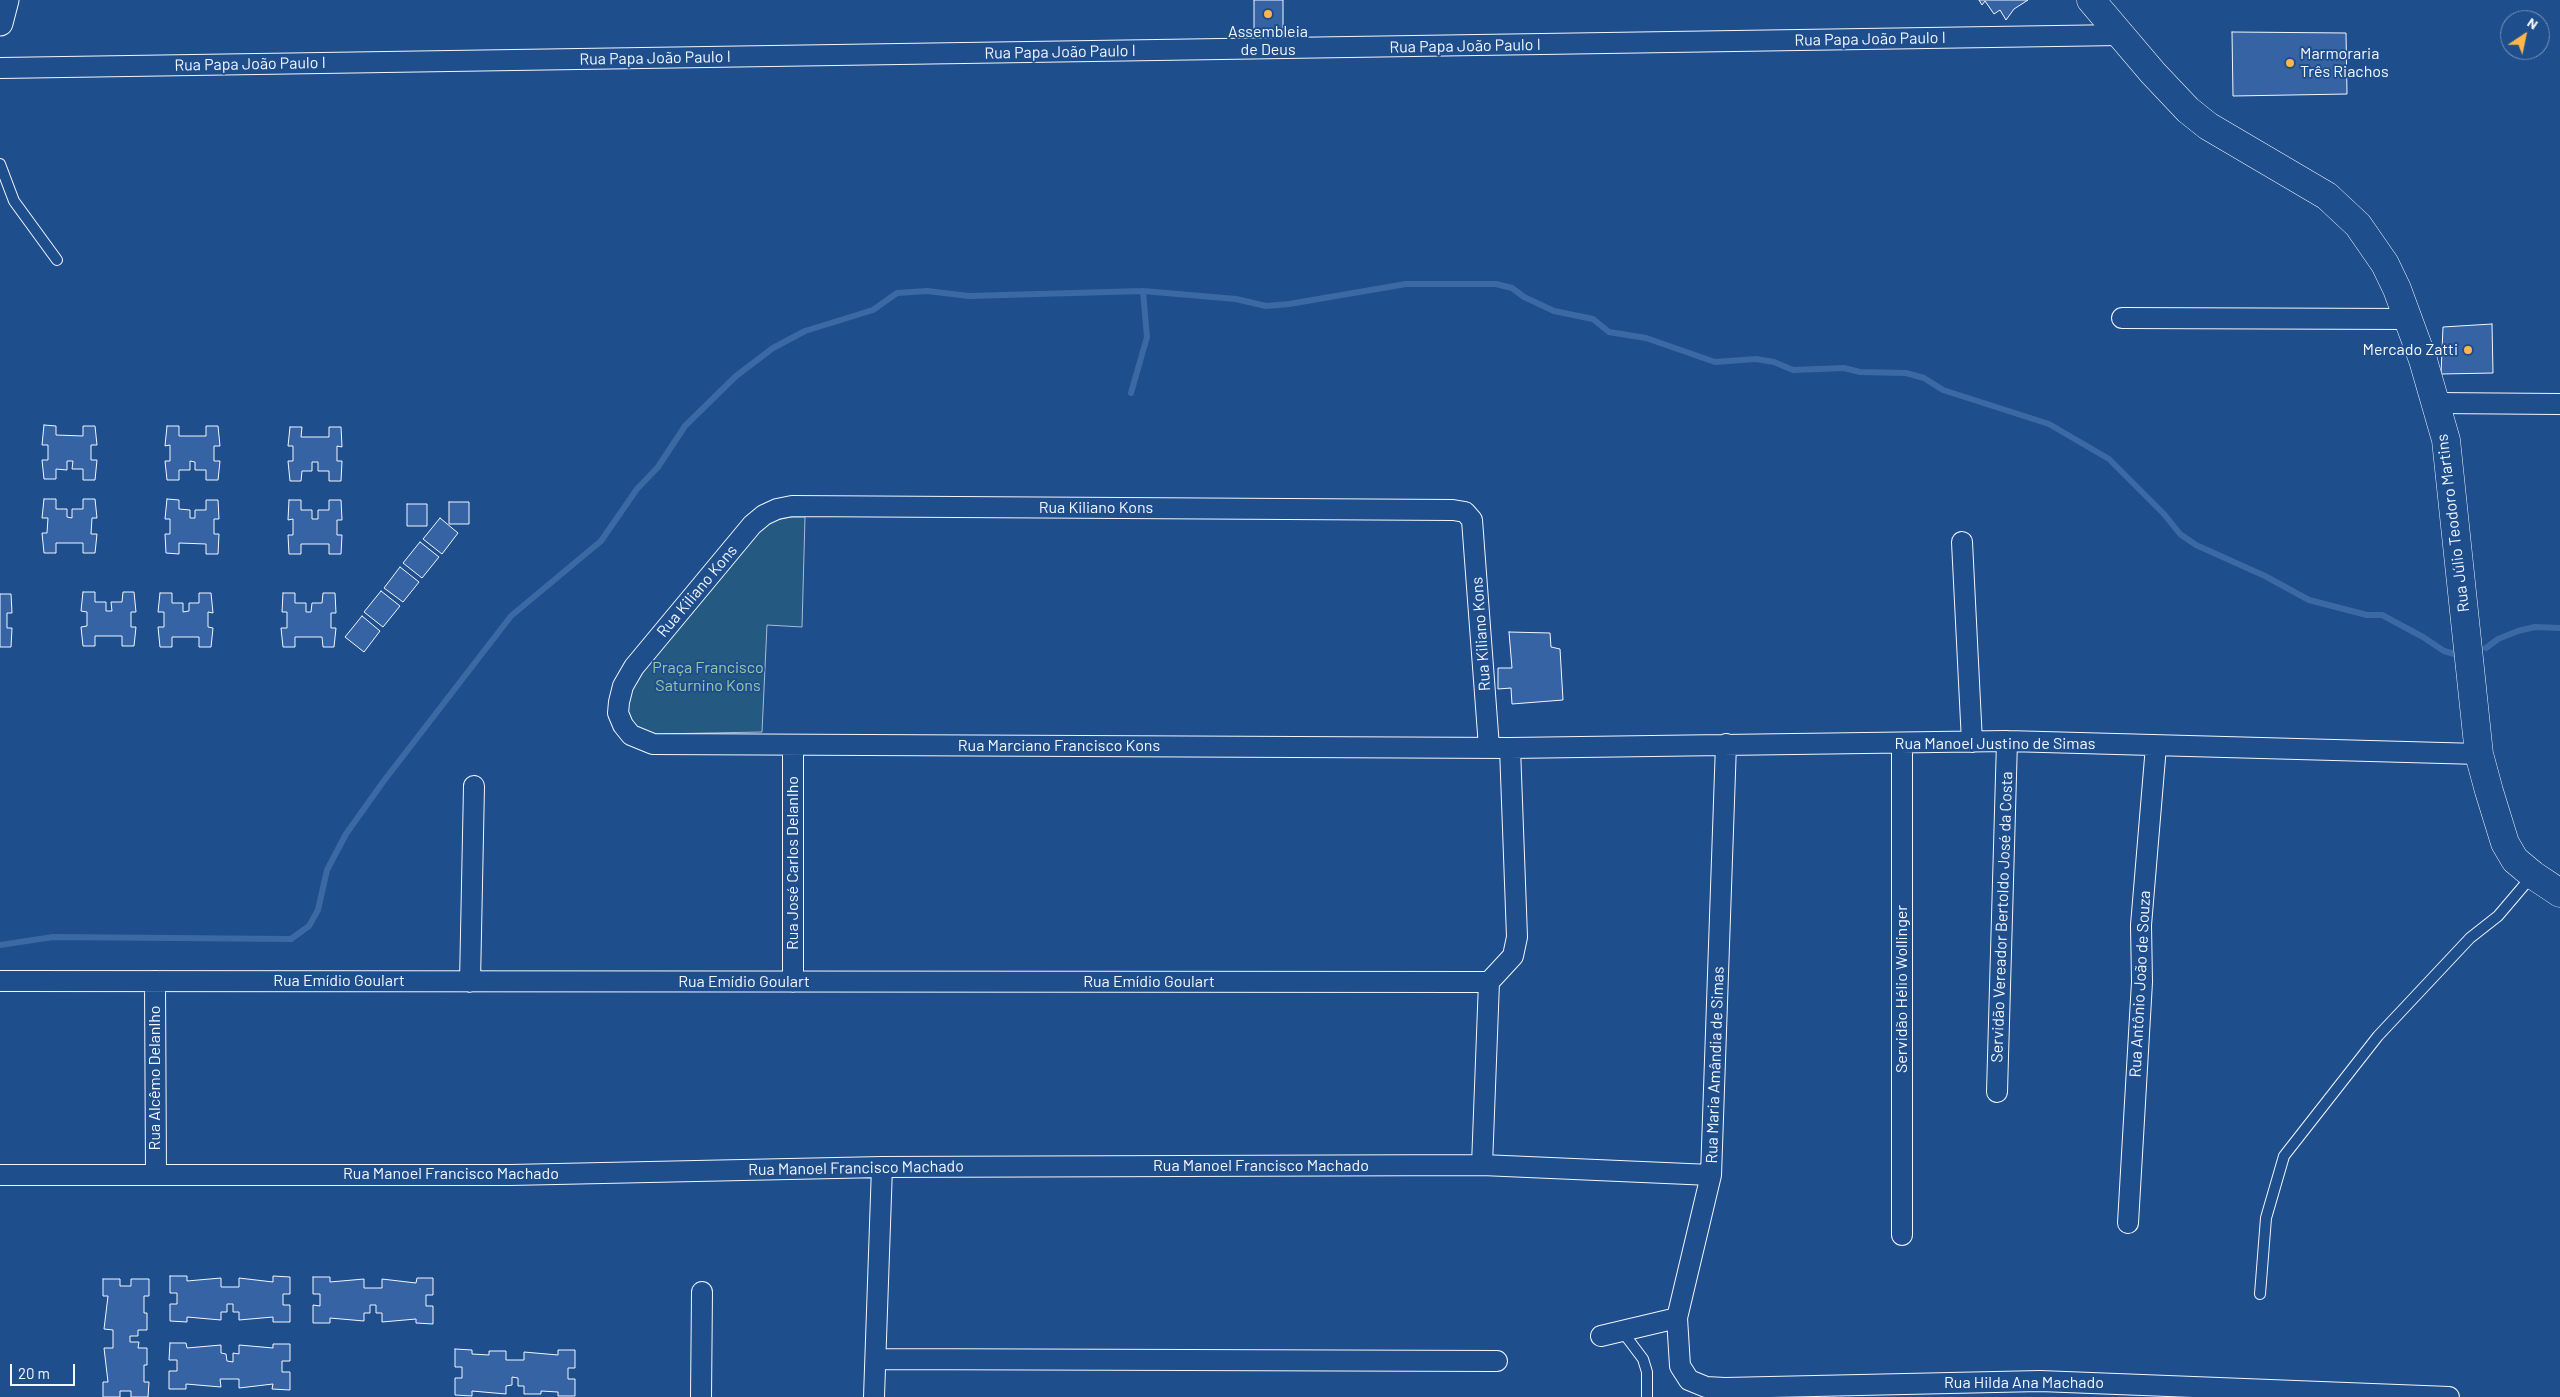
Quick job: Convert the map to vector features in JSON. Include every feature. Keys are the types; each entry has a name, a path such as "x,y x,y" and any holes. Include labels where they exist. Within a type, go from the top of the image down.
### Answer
{"main road":[{"name":"Rua Júlio Teodoro Martins","path":"2091,0 2168,90 2208,126 2320,192 2358,225 2385,264 2408,319 2436,403 2446,440 2479,754 2505,843 2515,860 2560,893"}],"street":[{"path":"0,23 6,0"},
{"name":"Rua Papa João Paulo I","path":"0,68 2120,36"},
{"path":"2122,318 2408,319"},
{"path":"2436,403 2560,404"},
{"name":"Rua Kiliano Kons","path":"630,735 622,724 618,713 624,686 634,667 752,526 764,515 777,509 792,506 1452,510 1465,512 1472,520 1489,747"},
{"path":"1962,542 1972,742"},
{"name":"Rua Marciano Francisco Kons","path":"630,735 653,744 1510,748"},
{"name":"Rua Manoel Justino de Simas","path":"1510,748 1726,744 1902,744 2007,741 2479,754"},
{"name":"Servidão Vereador Bertoldo José da Costa","path":"1997,1092 2007,741"},
{"name":"Rua Maria Amândia de Simas","path":"1689,1380 1680,1366 1677,1318 1711,1175 1726,744"},
{"name":"Servidão Hélio Wollinger","path":"1902,744 1902,1235"},
{"name":"Rua José Carlos Delanlho","path":"793,745 793,982"},
{"name":"Rua Antônio João de Souza","path":"2128,1223 2142,982 2141,925 2156,746"},
{"path":"1482,1165 1489,982 1513,956 1516,937 1510,748"},
{"path":"470,982 474,786"},
{"name":"Rua Emídio Goulart","path":"0,981 1489,982"},
{"name":"Rua Alcêmo Delanlho","path":"154,981 156,1175"},
{"name":"Rua Manoel Francisco Machado","path":"0,1175 510,1175 882,1167 1482,1165 1711,1175"},
{"path":"874,1397 882,1167"},
{"path":"701,1397 702,1292"},
{"path":"1601,1336 1677,1318"},
{"path":"876,1359 1497,1361"},
{"name":"Rua Hilda Ana Machado","path":"1689,1380 1706,1387 1725,1388 2040,1381 2449,1397"}],"lane":[{"path":"0,164 14,200 57,260"},
{"path":"2260,1294 2266,1218 2284,1156 2378,1036 2470,938 2498,916 2533,875"},
{"path":"1622,1332 1642,1359 1647,1372 1647,1397"}],"green space":[{"name":"Praça Francisco Saturnino Kons","path":"805,517 802,627 767,625 762,732 657,734 641,731 632,722 627,707 632,688 642,671 761,528 776,520"}],"building":[{"name":"Assembleia de Deus","path":"1254,0 1283,0 1283,29 1254,29"},
{"path":"1979,0 2028,0 2014,9 2006,20 2000,10 1994,14 1985,1 1982,5"},
{"name":"Marmoraria Três Riachos","path":"2232,32 2346,33 2347,94 2233,96"},
{"name":"Mercado Zatti","path":"2492,324 2493,373 2441,374 2443,327"},
{"path":"44,425 56,426 56,435 83,436 83,426 95,426 97,445 91,445 91,460 97,460 95,480 83,480 83,469 72,469 73,461 67,461 67,470 56,469 56,479 44,479 42,460 48,460 48,445 42,445"},
{"path":"167,426 179,426 179,436 206,436 206,426 218,426 220,446 214,446 214,461 220,461 218,480 206,480 206,470 195,470 195,462 190,461 190,470 179,470 179,480 167,480 165,461 170,461 170,445 165,446"},
{"path":"290,427 302,427 301,437 329,437 329,427 341,427 342,447 337,446 337,461 342,461 341,481 329,481 329,471 318,471 318,462 312,462 312,471 302,471 301,481 290,481 288,461 293,461 293,446 288,446"},
{"path":"44,499 56,499 56,509 67,509 67,517 72,518 72,509 83,509 83,499 95,499 97,518 92,518 91,534 97,534 95,553 83,553 83,543 56,543 56,553 44,553 42,533 47,533 48,518 42,518"},
{"path":"167,499 179,500 179,509 190,510 190,518 195,518 195,510 206,510 206,500 218,500 219,519 214,519 214,534 219,534 218,554 206,554 206,544 179,543 179,554 166,553 165,534 170,534 170,519 165,519"},
{"path":"289,500 301,500 301,510 312,510 312,519 318,519 318,510 329,510 329,500 341,500 342,520 337,520 337,535 342,535 341,554 329,554 329,544 301,544 301,554 289,554 288,535 293,535 293,519 288,520"},
{"path":"449,502 469,502 469,524 449,524"},
{"path":"407,504 427,504 427,526 407,526"},
{"path":"440,518 458,533 442,554 423,539"},
{"path":"420,542 439,557 422,578 403,563"},
{"path":"400,567 419,582 403,602 384,588"},
{"path":"381,591 400,606 383,627 364,612"},
{"path":"83,592 95,592 95,602 106,602 106,611 112,611 111,602 122,602 123,592 134,592 136,612 131,612 131,627 136,627 134,646 122,646 122,636 95,636 95,646 83,646 81,627 87,626 87,612 81,611"},
{"path":"160,593 172,593 172,603 183,603 183,612 189,611 189,603 199,603 199,593 211,593 213,613 208,612 208,627 213,628 211,647 199,647 199,637 172,637 172,647 160,647 158,627 164,627 164,612 158,612"},
{"path":"283,593 295,593 295,603 306,603 306,612 311,612 312,603 322,603 323,593 335,593 336,613 331,613 331,628 336,628 334,647 323,647 322,637 295,637 295,647 283,647 281,628 287,628 287,612 282,612"},
{"path":"0,594 11,594 12,613 7,613 7,628 12,628 11,647 0,647"},
{"path":"362,616 380,631 364,652 345,637"},
{"path":"1509,632 1550,633 1551,647 1560,649 1563,700 1512,704 1511,688 1498,689 1498,668 1512,668"},
{"path":"170,1276 187,1276 187,1281 221,1278 221,1287 239,1287 239,1278 273,1282 273,1276 290,1277 290,1294 283,1294 283,1305 290,1305 290,1322 273,1322 273,1317 239,1320 239,1312 233,1312 233,1304 227,1304 227,1312 221,1312 221,1320 187,1317 187,1322 170,1321 170,1304 177,1304 177,1293 170,1293"},
{"path":"313,1277 330,1277 330,1282 364,1279 364,1288 382,1288 382,1279 416,1283 417,1278 433,1278 433,1295 426,1295 426,1306 433,1306 433,1324 416,1323 416,1319 382,1322 382,1313 376,1313 376,1305 370,1305 370,1313 364,1313 364,1321 330,1318 330,1323 313,1323 313,1305 320,1306 320,1294 313,1294"},
{"path":"103,1279 120,1279 120,1286 131,1286 131,1279 149,1279 149,1296 144,1296 147,1330 138,1330 138,1336 130,1336 130,1342 139,1342 138,1348 147,1348 144,1382 149,1382 148,1397 131,1397 131,1391 120,1391 120,1397 103,1397 103,1382 108,1382 104,1348 113,1348 113,1330 104,1329 108,1296 103,1296"},
{"path":"170,1343 186,1343 187,1348 221,1345 221,1353 226,1354 227,1361 233,1362 233,1353 239,1354 239,1345 273,1348 273,1344 290,1344 290,1361 282,1361 282,1372 290,1372 290,1390 272,1389 273,1384 239,1388 239,1379 220,1379 221,1387 186,1384 186,1389 169,1389 169,1371 177,1371 177,1360 169,1360"},
{"path":"455,1349 472,1350 472,1354 489,1355 489,1351 506,1351 506,1360 524,1360 524,1352 558,1355 558,1350 575,1350 575,1368 568,1368 568,1379 575,1379 575,1396 558,1396 558,1392 541,1391 541,1394 524,1394 524,1386 518,1386 518,1378 512,1377 512,1385 506,1386 506,1394 472,1391 472,1396 455,1395 455,1378 462,1378 462,1367 455,1367"}],"waterway":[{"path":"0,945 53,937 291,939 309,926 318,910 327,870 346,834 383,782 511,616 601,541 637,489 658,467 685,426 736,376 773,348 805,331 873,310 897,293 927,291 969,296 1143,291 1236,299 1266,306 1289,304 1406,284 1496,284 1512,288 1524,297 1554,311 1593,319 1609,332 1646,338 1715,362 1756,359 1774,362 1793,370 1844,368 1860,372 1906,373 1924,378 1943,390 2049,424 2109,459 2164,514 2180,534 2196,545 2265,576 2309,600 2367,615 2382,615 2423,637 2444,651 2458,655"},
{"path":"1131,393 1147,337 1143,291"},
{"path":"2486,648 2498,639 2518,631 2535,627 2560,628"}],"place":[{"name":"Assembleia de Deus","path":"1268,14"},
{"name":"Marmoraria Três Riachos","path":"2290,63"},
{"name":"Mercado Zatti","path":"2468,350"}]}
